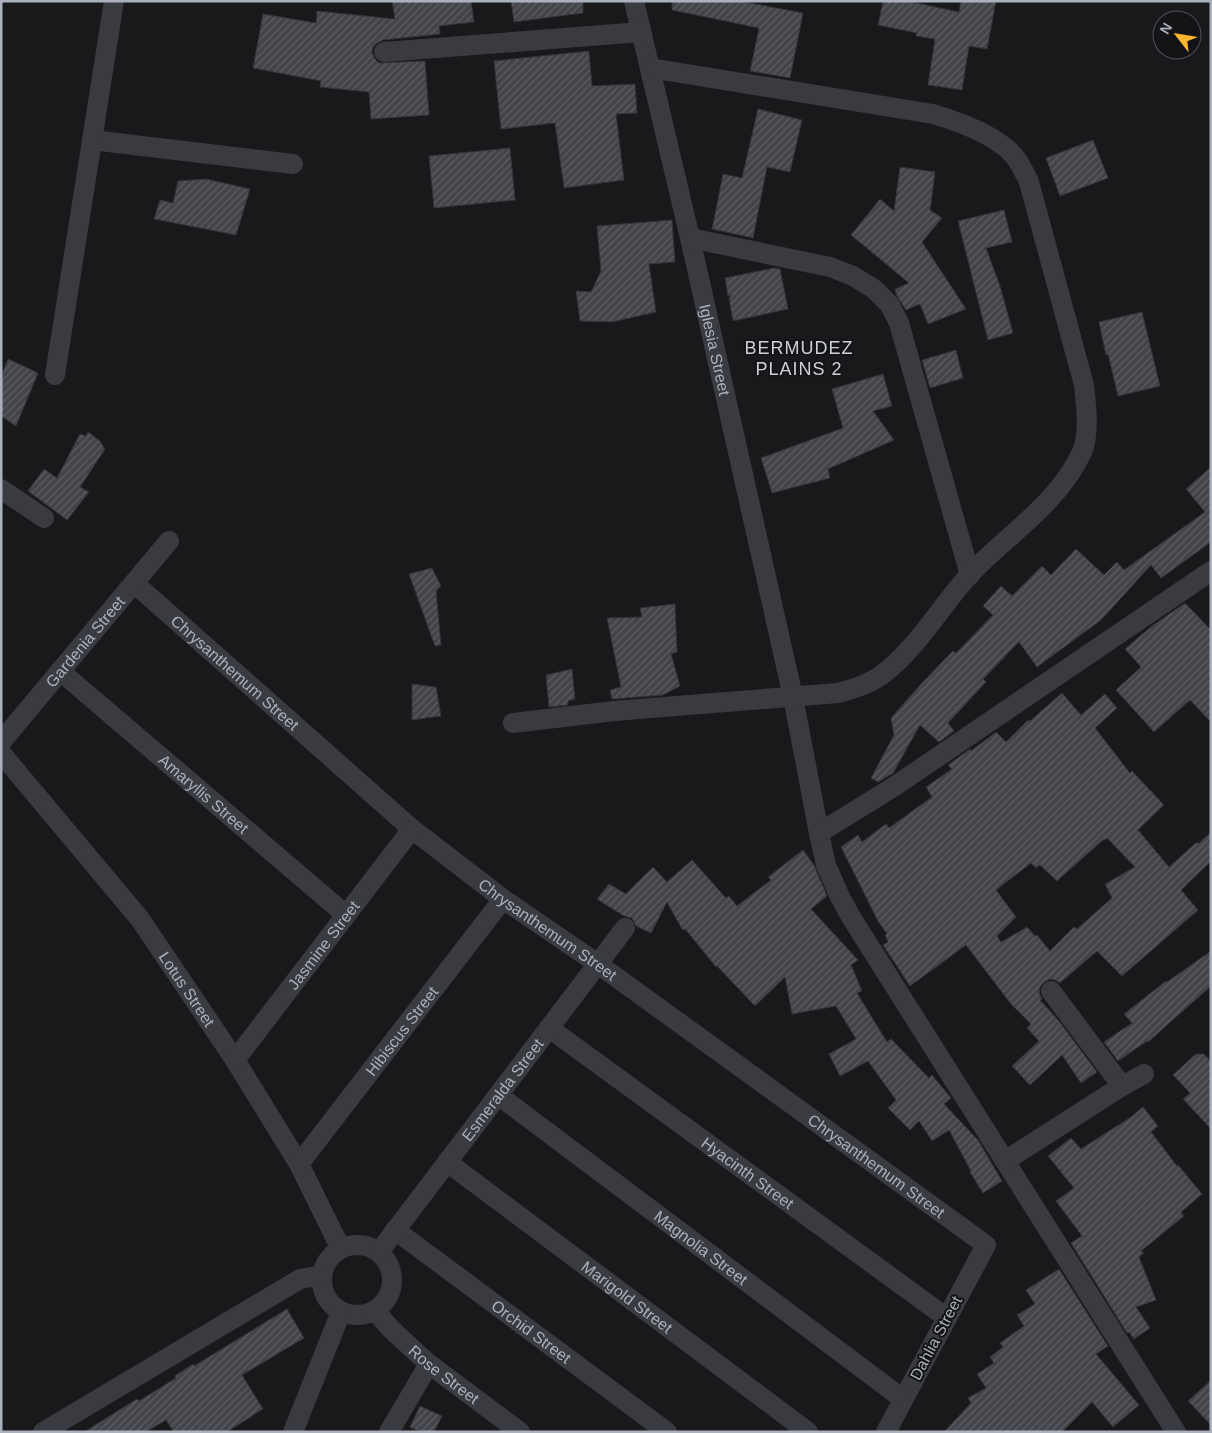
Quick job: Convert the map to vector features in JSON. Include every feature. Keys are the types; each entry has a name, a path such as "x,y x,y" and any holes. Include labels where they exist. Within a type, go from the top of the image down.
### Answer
{"street":[{"path":"55,375 114,1"},
{"name":"Iglesia Street","path":"634,1 690,238 793,697 826,865 851,917 1176,1432"},
{"path":"384,52 641,32"},
{"path":"513,723 614,711 838,693 860,687 882,675 908,652 970,574 1053,497 1070,475 1083,450 1088,416 1084,385 1030,182 1017,160 999,143 958,121 933,114 650,68"},
{"path":"92,140 293,164"},
{"path":"690,238 830,267 853,276 874,289 890,305 898,323 970,574"},
{"path":"1,489 44,518"},
{"name":"Gardenia Street","path":"1,742 169,541"},
{"path":"819,833 895,786 1211,571"},
{"name":"Chrysanthemum Street","path":"134,583 412,829 504,899 598,964 986,1245"},
{"name":"Amaryllis Street","path":"60,671 346,915"},
{"name":"Lotus Street","path":"1,753 140,919 235,1060 299,1164 341,1249"},
{"name":"Jasmine Street","path":"235,1060 412,829"},
{"name":"Hibiscus Street","path":"299,1164 504,899"},
{"name":"Esmeralda Street","path":"378,1252 625,928"},
{"path":"1050,991 1122,1086"},
{"name":"Hyacinth Street","path":"549,1028 947,1318"},
{"path":"1005,1161 1122,1086 1144,1074"},
{"name":"Magnolia Street","path":"498,1095 903,1399"},
{"name":"Marigold Street","path":"447,1162 808,1432"},
{"name":"Orchid Street","path":"395,1230 667,1432"},
{"path":"354,1245 366,1246 378,1252 387,1263 392,1276 391,1289 385,1302 375,1311 364,1315 352,1316 332,1306 325,1297 322,1275 332,1255 341,1249 354,1245"},
{"name":"Dahlia Street","path":"886,1432 986,1245"},
{"path":"43,1432 300,1279 322,1275"},
{"name":"Rose Street","path":"375,1311 392,1330 429,1364 511,1429"},
{"path":"293,1432 341,1312"},
{"path":"388,1432 429,1364"}],"building":[{"path":"392,1 471,1 474,22 439,26 440,34 383,40 373,47 374,58 379,63 425,61 429,115 371,119 369,92 320,87 321,81 253,68 263,14 316,23 317,11 395,19"},
{"path":"511,1 583,1 583,13 514,22"},
{"path":"672,1 740,1 803,13 790,78 750,71 759,28 672,10"},
{"path":"883,1 907,1 959,12 961,1 996,1 987,49 969,46 962,90 928,85 935,39 916,36 917,33 878,25"},
{"path":"589,51 592,86 635,84 637,113 616,114 624,180 564,188 555,123 501,129 494,61"},
{"path":"758,109 802,120 790,172 767,167 753,238 712,229 723,174 742,178"},
{"path":"1093,140 1108,178 1060,196 1046,158"},
{"path":"510,148 515,200 434,208 429,156"},
{"path":"900,167 935,172 930,210 942,218 922,242 966,309 928,324 920,304 906,310 897,296 895,289 909,283 851,235 880,199 894,211"},
{"path":"206,179 250,189 236,235 154,219 160,200 173,203 178,181"},
{"path":"1004,210 1012,242 986,248 1000,286 1013,333 988,340 958,221"},
{"path":"672,220 675,262 649,264 656,312 612,322 580,321 576,291 591,292 601,271 597,226"},
{"path":"774,268 780,269 788,309 733,321 729,298 732,295 728,296 725,278"},
{"path":"1142,312 1160,386 1118,396 1099,322"},
{"path":"956,350 963,378 930,388 922,360"},
{"path":"8,359 38,373 16,426 1,416 1,377"},
{"path":"883,374 892,406 873,411 894,440 828,469 830,478 772,493 761,458 843,428 832,389"},
{"path":"88,432 100,441 105,449 80,487 89,492 67,520 28,491 44,469 57,478 80,434 86,436"},
{"path":"1211,467 1211,542 1161,578 1151,565 1101,620 1037,667 1019,642 983,679 986,682 948,723 954,731 939,742 920,725 893,773 878,782 871,778 894,735 891,718 953,651 956,653 993,615 983,606 1001,586 1012,596 1042,566 1051,575 1076,549 1104,575 1117,562 1124,570 1205,512 1186,489"},
{"path":"432,568 441,586 436,591 441,645 435,646 409,574"},
{"path":"1185,603 1211,630 1211,722 1190,700 1154,732 1116,690 1141,667 1125,649 1152,626"},
{"path":"675,604 677,652 671,654 680,686 663,695 612,699 610,690 621,687 607,618 642,617 640,608"},
{"path":"572,669 575,699 568,701 568,705 549,707 546,675"},
{"path":"412,684 436,687 441,716 412,720"},
{"path":"1062,693 1081,715 1105,694 1117,708 1095,728 1130,773 1132,771 1164,805 1138,830 1169,867 1211,832 1211,861 1181,890 1198,910 1122,976 1097,951 1060,983 1050,979 1040,987 1039,993 1042,999 1040,1000 1059,1021 1097,1072 1081,1083 1062,1055 1030,1085 1012,1066 1039,1041 1027,1028 1031,1024 1011,1004 966,945 910,986 883,945 888,942 885,935 887,934 878,921 841,847 858,835 862,842 886,824 889,828 932,797 926,787 952,769 948,765 996,732 1006,742 1028,720 1030,721","holes":["1107,838 1135,867 1105,884 1112,898 1077,929 1074,927 1050,951 1037,935 1035,936 1027,927 1001,942 997,936 1016,917 996,890 1031,863 1036,868 1040,865 1057,881"]},
{"path":"803,850 814,865 827,896 811,909 858,960 851,965 862,991 857,993 887,1042 891,1039 929,1078 932,1075 951,1098 944,1104 978,1140 1002,1181 983,1193 949,1130 932,1141 919,1121 910,1130 888,1108 896,1100 868,1061 840,1076 829,1054 856,1039 836,1006 792,1014 785,977 755,1006 716,967 686,930 682,929 667,902 651,933 636,926 632,918 624,916 597,899 609,884 626,894 653,867 667,882 692,860 726,898 729,896 737,906 771,880 768,877"},
{"path":"1211,951 1211,986 1148,1042 1118,1061 1104,1042 1132,1023 1124,1014 1166,981"},
{"path":"1196,1054 1204,1054 1211,1062 1211,1129 1183,1099 1190,1093 1173,1075"},
{"path":"1143,1107 1158,1126 1151,1132 1177,1166 1202,1194 1181,1212 1184,1216 1141,1251 1144,1253 1139,1257 1156,1300 1136,1307 1150,1328 1134,1339 1129,1332 1127,1333 1071,1243 1082,1236 1056,1201 1074,1188 1048,1156 1071,1138 1081,1149 1131,1117"},
{"path":"1059,1269 1108,1346 1096,1354 1139,1405 1113,1427 1092,1402 1062,1432 944,1432 971,1403 968,1398 986,1388 977,1374 994,1363 990,1357 1003,1347 1000,1343 1024,1326 1017,1315 1035,1304 1026,1290"},
{"path":"287,1309 304,1338 242,1375 263,1409 227,1432 174,1432 166,1420 146,1432 84,1432 137,1399 139,1401 176,1378 175,1376 193,1364 194,1366"},
{"path":"1211,1380 1211,1425 1188,1401"},
{"path":"420,1406 442,1416 434,1432 421,1432 410,1427"}],"district":[{"name":"BERMUDEZ PLAINS 2","path":"799,358"}]}
